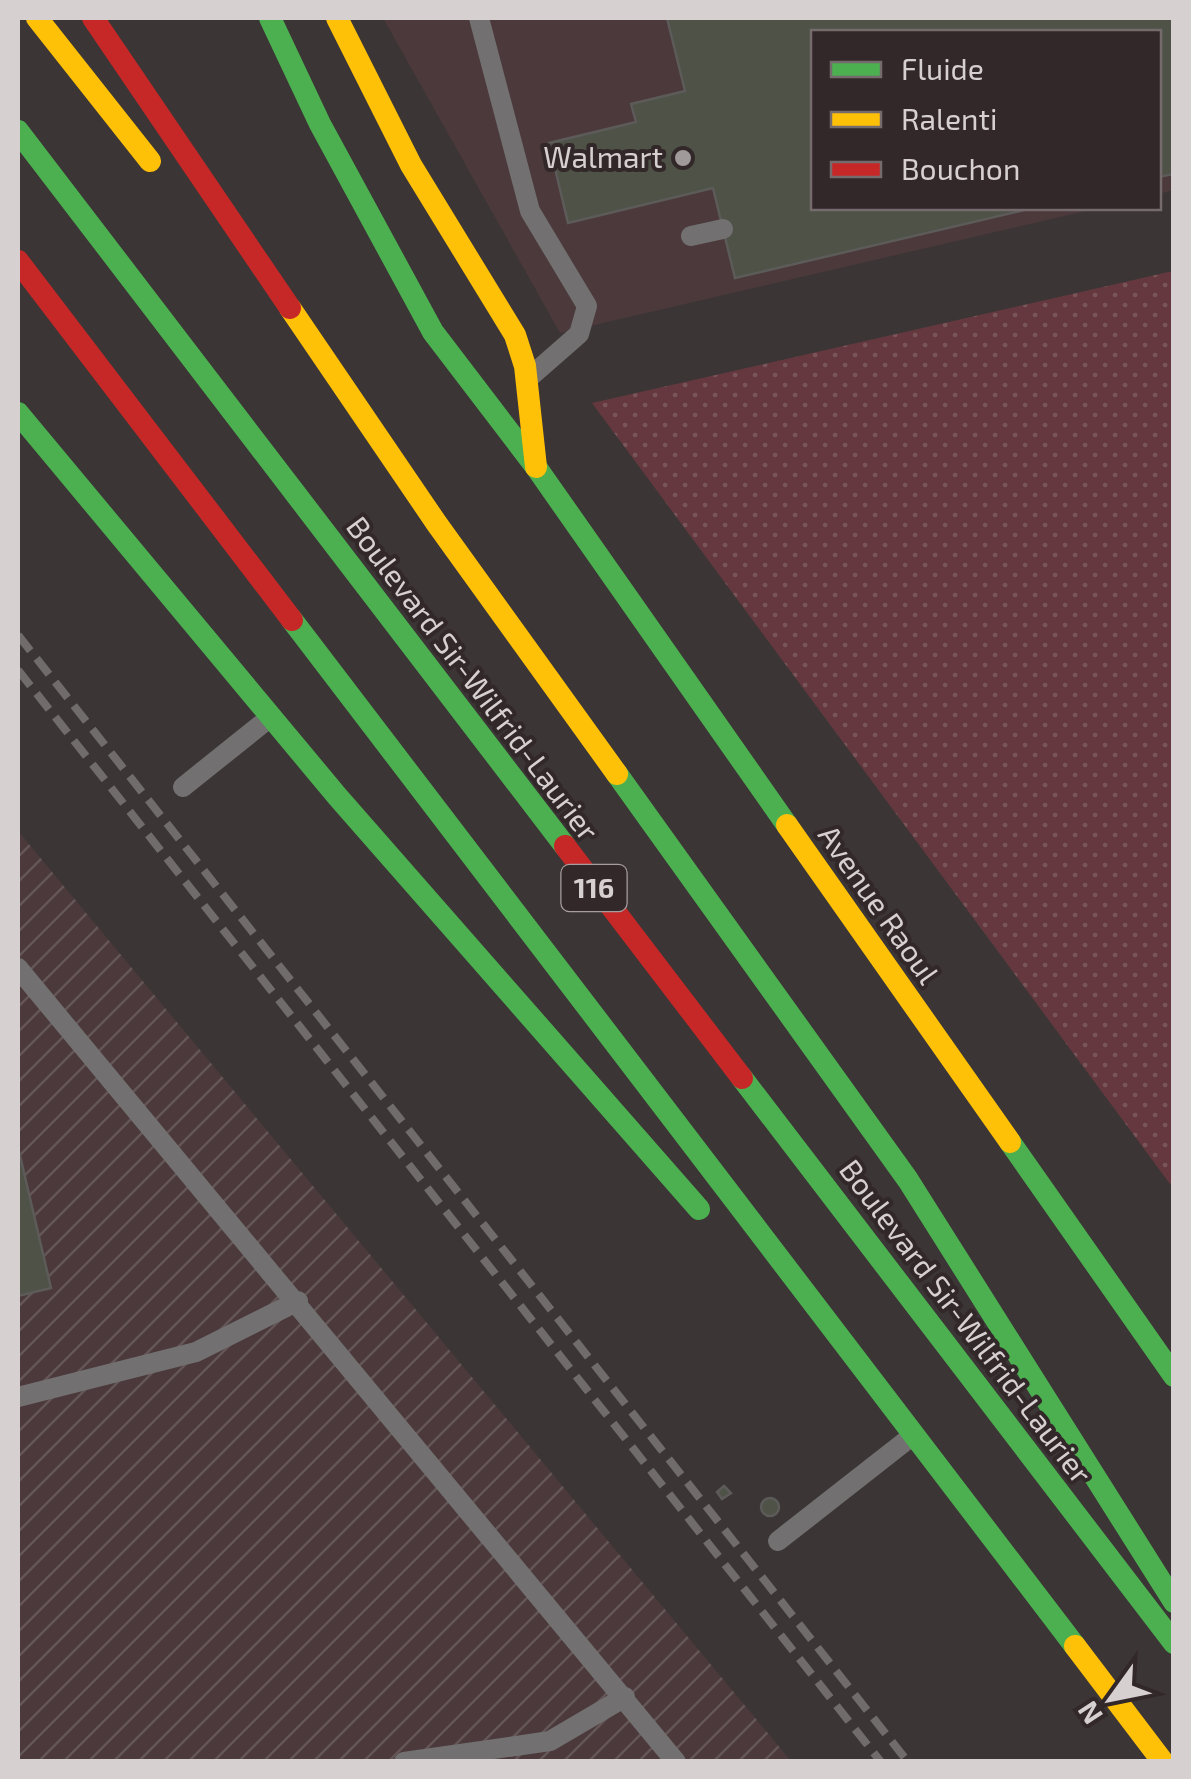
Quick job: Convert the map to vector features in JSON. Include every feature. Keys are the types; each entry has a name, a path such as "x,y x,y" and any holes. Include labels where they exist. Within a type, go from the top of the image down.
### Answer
{"main road":[{"path":"38,18 171,186"},
{"path":"93,18 437,524 908,1180 1174,1602"},
{"name":"Avenue Raoul","path":"270,18 320,124 433,332 536,467 1174,1376"},
{"path":"338,18 411,165 504,313 522,351 536,467"},
{"name":"Boulevard Sir-Wilfrid-Laurier","path":"18,131 1174,1643"},
{"name":"116","path":"18,261 908,1438 1024,1580 1163,1762"},
{"path":"231,263 437,524"},
{"path":"18,413 270,717 719,1232"},
{"path":"798,1322 908,1438"}],"lane":[{"path":"479,18 530,211 587,306 578,334 491,409"},
{"path":"690,236 724,229"},
{"path":"183,787 270,717"},
{"path":"18,968 298,1301 676,1762"},
{"path":"18,1397 196,1352 298,1301"},
{"path":"778,1541 908,1438"},
{"path":"404,1762 550,1741 625,1697"}],"shaded area":[{"path":"383,18 1173,18 1173,190 1161,193 1161,30 811,30 811,210 1090,210 560,333"},
{"path":"1174,271 1173,1188 592,403"},
{"path":"18,831 791,1761 18,1761"}],"building":[{"name":"Walmart","path":"667,18 1174,18 1174,174 1161,176 1161,30 811,30 811,210 1024,210 735,278 713,188 568,223 549,143 636,122 631,104 685,91"},
{"path":"18,1147 51,1288 18,1296"},
{"path":"724,1486 731,1493 722,1499 717,1492"},
{"path":"770,1498 777,1500 777,1514 770,1516 763,1514 761,1507 763,1500"}],"railway":[{"path":"18,635 908,1762"},
{"path":"18,670 881,1762"}],"traffic: fast":[{"path":"270,18 320,124 433,332 536,467 787,825"},
{"path":"18,131 565,846"},
{"path":"18,413 337,796 699,1209"},
{"path":"292,620 1075,1646"},
{"path":"617,774 908,1180 1174,1602"},
{"path":"742,1078 1174,1643"},
{"path":"1010,1142 1174,1376"}],"traffic: slow":[{"path":"37,18 150,161"},
{"path":"337,18 411,165 515,335 525,366 536,467"},
{"path":"290,308 437,524 617,774"},
{"path":"787,825 1010,1142"},
{"path":"1075,1646 1163,1762"}],"traffic: jam":[{"path":"93,18 290,308"},
{"path":"18,261 292,620"},
{"path":"565,846 742,1078"}],"place":[{"name":"Walmart","path":"683,158"}]}
